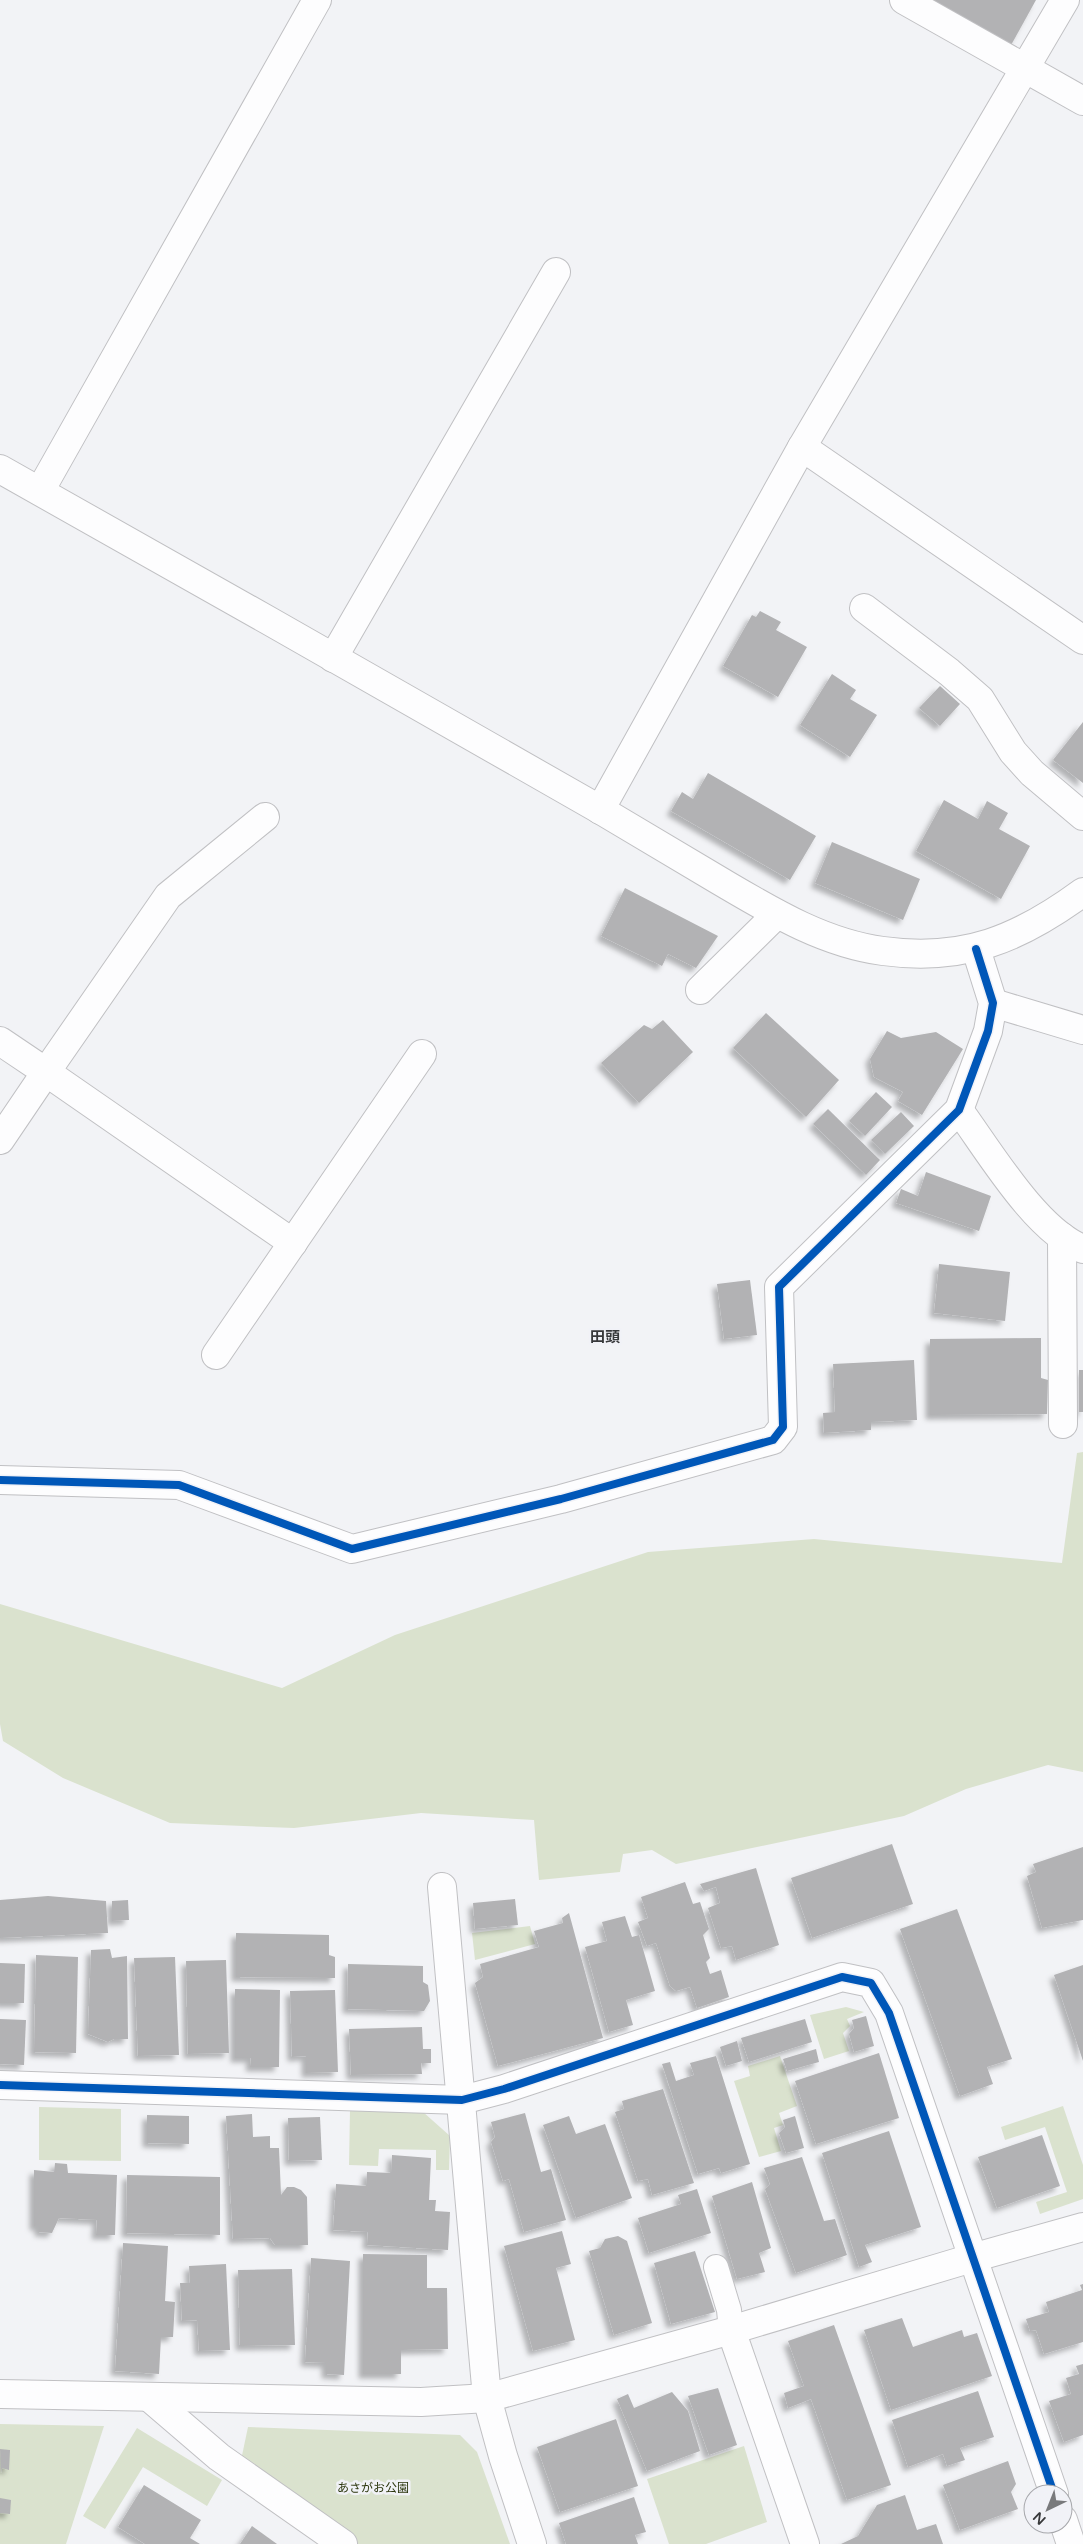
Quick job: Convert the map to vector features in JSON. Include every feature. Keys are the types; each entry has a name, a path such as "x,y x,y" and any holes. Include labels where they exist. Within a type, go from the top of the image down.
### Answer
{"street":[{"path":"40,491 317,0"},
{"path":"904,0 1083,101"},
{"path":"600,810 802,447 1065,0"},
{"path":"333,658 556,272"},
{"path":"802,447 1083,640"},
{"path":"0,469 600,810 777,914 849,944 884,951 932,954 976,949 1018,934 1050,916 1083,892"},
{"path":"864,608 950,672 980,699 1013,752 1032,773 1083,816"},
{"path":"0,1140 168,896 265,817"},
{"path":"700,990 777,914"},
{"path":"0,1480 179,1485 352,1549 561,1499 773,1440 783,1427 779,1287 960,1110 988,1031 993,1003 976,949"},
{"path":"993,1003 1083,1030"},
{"path":"0,1041 293,1243"},
{"path":"216,1355 422,1054"},
{"path":"960,1110 1016,1189 1037,1213 1072,1243 1063,1424"},
{"path":"442,1887 487,2398 503,2456 532,2544"},
{"path":"0,2085 462,2100 504,2089 842,1977 871,1983 889,2013 1051,2484"},
{"path":"0,2394 421,2402 487,2398 731,2330 972,2258 1083,2228"},
{"path":"731,2330 805,2544"},
{"path":"149,2397 219,2457 343,2544"}],"lane":[{"path":"716,2267 729,2310 731,2330"}],"green space":[{"path":"1083,1452 1083,1772 1048,1765 966,1789 904,1816 676,1864 652,1850 623,1854 620,1872 539,1880 534,1820 421,1813 294,1828 170,1823 63,1778 3,1741 0,1724 0,1604 282,1688 395,1635 648,1552 814,1539 1062,1563 1077,1453"},
{"path":"530,1926 535,1944 475,1960 472,1933"},
{"path":"846,2007 864,2012 847,2019 850,2026 843,2033 849,2051 824,2059 810,2015"},
{"path":"780,2056 797,2106 779,2113 783,2125 774,2128 781,2151 759,2157 734,2081 750,2076 748,2066"},
{"path":"1063,2106 1083,2165 1083,2199 1040,2214 1036,2202 1067,2192 1045,2127 1005,2140 1001,2127"},
{"path":"39,2107 121,2109 121,2161 39,2160"},
{"path":"350,2110 423,2112 450,2136 449,2170 436,2170 436,2150 379,2149 378,2166 349,2165"},
{"path":"0,2424 104,2426 66,2544 0,2544"},
{"name":"あさがお公園","path":"248,2427 460,2435 477,2452 510,2544 356,2544 240,2465"},
{"path":"137,2428 222,2480 207,2506 143,2467 105,2529 83,2516"},
{"path":"744,2446 767,2522 706,2544 669,2544 647,2479"}],"building":[{"path":"928,0 1036,0 1010,47"},
{"path":"760,611 781,622 776,630 807,647 778,697 723,666 752,615 756,617"},
{"path":"832,674 856,690 850,699 877,715 850,757 800,725"},
{"path":"940,686 960,704 940,726 919,708"},
{"path":"1083,722 1083,783 1053,760"},
{"path":"708,773 816,836 790,880 671,811 682,792 693,799"},
{"path":"944,800 978,819 987,801 1008,813 999,829 1030,846 1001,899 916,851"},
{"path":"832,842 920,879 903,920 815,883"},
{"path":"625,888 718,936 696,968 668,954 662,966 601,936"},
{"path":"766,1013 839,1080 806,1117 733,1048"},
{"path":"663,1020 693,1052 639,1103 601,1063 644,1025 652,1029"},
{"path":"887,1031 901,1038 936,1032 963,1049 922,1115 898,1101 903,1092 874,1077 870,1059"},
{"path":"876,1092 892,1107 865,1136 849,1121"},
{"path":"828,1109 880,1160 866,1175 813,1124"},
{"path":"901,1112 914,1126 885,1154 871,1140"},
{"path":"926,1172 991,1196 979,1231 896,1203 901,1189 918,1196"},
{"path":"939,1264 1010,1272 1005,1321 934,1313"},
{"path":"750,1280 757,1335 724,1339 717,1284"},
{"path":"1041,1338 1041,1378 1048,1380 1047,1414 930,1415 930,1339"},
{"path":"914,1360 917,1420 871,1422 871,1430 824,1433 823,1413 835,1412 833,1364"},
{"path":"1079,1370 1083,1370 1083,1412 1079,1412"},
{"path":"892,1844 913,1904 812,1938 791,1878"},
{"path":"1083,1847 1083,1920 1042,1928 1027,1876 1036,1872 1033,1864"},
{"path":"756,1868 779,1945 736,1960 732,1946 721,1948 708,1908 720,1903 716,1887 704,1891 700,1884"},
{"path":"685,1882 693,1904 700,1902 709,1929 703,1935 710,1958 706,1962 710,1974 721,1970 729,1997 697,2008 690,1987 676,1991 670,1986 656,1943 647,1946 638,1922 648,1918 641,1897"},
{"path":"48,1896 106,1901 108,1933 0,1938 0,1900"},
{"path":"515,1899 518,1925 475,1929 473,1903"},
{"path":"128,1900 129,1920 112,1921 112,1901"},
{"path":"957,1909 1012,2059 987,2067 993,2084 960,2096 900,1929"},
{"path":"569,1913 603,2038 498,2066 475,1983 483,1977 480,1964 539,1947 534,1931 563,1923 562,1918"},
{"path":"625,1916 632,1937 639,1935 655,1991 626,2000 633,2025 609,2032 585,1947 607,1941 602,1922"},
{"path":"236,1933 329,1935 329,1955 335,1957 335,1978 236,1977"},
{"path":"110,1949 112,1958 127,1956 128,2039 114,2039 108,2042 88,2034 91,1950"},
{"path":"36,1955 78,1957 76,2053 34,2052"},
{"path":"175,1957 179,2055 138,2056 134,1958"},
{"path":"226,1960 229,2053 188,2054 186,1961"},
{"path":"0,1963 25,1964 24,2003 0,2003"},
{"path":"348,1964 423,1966 423,1982 428,1985 430,2001 424,2011 347,2009"},
{"path":"1083,1965 1083,2061 1054,1975"},
{"path":"235,1989 280,1990 279,2067 250,2067 251,2058 235,2058"},
{"path":"335,1990 338,2072 306,2073 306,2056 292,2057 290,1991"},
{"path":"866,2016 874,2046 854,2052 849,2034 854,2028 852,2020"},
{"path":"0,2019 26,2020 24,2065 0,2064"},
{"path":"805,2019 812,2042 749,2062 741,2038"},
{"path":"422,2027 423,2049 431,2049 431,2063 421,2063 422,2074 351,2075 349,2029"},
{"path":"737,2041 742,2061 726,2066 720,2047"},
{"path":"816,2049 819,2062 787,2071 783,2059"},
{"path":"879,2053 899,2118 816,2144 795,2081"},
{"path":"716,2056 750,2164 721,2173 719,2168 698,2174 662,2064 670,2062 676,2081 694,2075 690,2063"},
{"path":"663,2089 694,2183 652,2195 648,2179 638,2181 615,2112 624,2109 622,2101"},
{"path":"525,2113 541,2172 551,2169 566,2220 524,2232 509,2179 503,2181 491,2142 495,2137 491,2122"},
{"path":"252,2114 253,2137 270,2136 270,2148 279,2148 281,2195 287,2187 294,2187 301,2190 307,2197 308,2245 275,2245 270,2238 233,2239 226,2116"},
{"path":"147,2115 189,2116 189,2144 147,2143"},
{"path":"569,2116 576,2134 605,2124 632,2198 576,2218 543,2125"},
{"path":"795,2116 804,2148 786,2153 779,2133 785,2127 783,2120"},
{"path":"320,2117 322,2160 289,2161 288,2118"},
{"path":"889,2131 921,2227 865,2245 872,2262 859,2267 822,2153"},
{"path":"1042,2135 1060,2186 997,2208 978,2157"},
{"path":"392,2155 431,2158 429,2200 436,2200 435,2211 450,2212 448,2250 367,2245 368,2232 333,2230 336,2184 366,2186 367,2172 391,2173"},
{"path":"802,2157 824,2221 835,2219 847,2255 796,2273 765,2189 770,2184 764,2168"},
{"path":"55,2163 67,2164 68,2173 117,2175 115,2235 96,2235 97,2220 59,2218 52,2233 39,2232 39,2226 34,2226 34,2170 54,2172"},
{"path":"127,2175 220,2177 220,2235 126,2233"},
{"path":"752,2182 771,2248 759,2253 765,2272 737,2279 712,2196"},
{"path":"697,2189 711,2233 649,2253 638,2218 681,2204 678,2195"},
{"path":"562,2231 571,2264 556,2268 575,2340 533,2351 504,2246"},
{"path":"618,2236 627,2241 652,2323 614,2335 589,2251 600,2248 605,2239"},
{"path":"123,2243 168,2246 165,2301 175,2302 173,2337 161,2337 159,2374 115,2371"},
{"path":"695,2251 715,2312 671,2324 654,2263"},
{"path":"363,2254 427,2255 427,2288 447,2288 448,2349 401,2350 401,2374 363,2374"},
{"path":"311,2258 350,2261 344,2375 326,2374 326,2363 305,2362"},
{"path":"226,2264 230,2350 199,2351 197,2320 182,2321 180,2283 190,2283 189,2266"},
{"path":"292,2269 295,2345 240,2346 238,2270"},
{"path":"1083,2284 1083,2342 1044,2354 1036,2330 1030,2331 1026,2319 1049,2312 1046,2302 1082,2290 1080,2285"},
{"path":"902,2318 913,2347 962,2330 964,2337 977,2333 992,2376 891,2410 864,2330"},
{"path":"834,2325 891,2485 847,2500 811,2399 788,2408 784,2393 804,2386 788,2341"},
{"path":"1083,2364 1083,2435 1064,2442 1049,2401 1071,2394 1066,2378 1079,2374 1076,2366"},
{"path":"718,2388 737,2445 709,2455 688,2396"},
{"path":"978,2391 994,2437 960,2448 965,2460 947,2466 943,2454 908,2467 892,2420"},
{"path":"672,2392 688,2411 700,2451 647,2471 617,2399 628,2394 634,2408"},
{"path":"616,2419 638,2486 560,2512 537,2447"},
{"path":"0,2449 10,2450 9,2470 2,2468 1,2473"},
{"path":"1008,2461 1016,2484 1011,2492 1018,2509 960,2530 943,2485"},
{"path":"144,2485 201,2520 190,2538 200,2544 145,2544 118,2527"},
{"path":"905,2495 917,2530 936,2524 943,2544 841,2544 858,2536 877,2505"},
{"path":"634,2497 646,2532 635,2535 638,2544 566,2544 559,2523"},
{"path":"0,2498 11,2500 10,2514 0,2513"},
{"path":"252,2526 277,2544 240,2544"}],"cycle path":[{"path":"0,1480 179,1485 352,1549 561,1499 773,1440 783,1427 779,1287 959,1110 988,1031 993,1003 976,949"},
{"path":"0,2085 462,2100 504,2089 842,1977 871,1983 889,2013 1051,2484"}],"district":[{"name":"田頭","path":"605,1337"}]}
